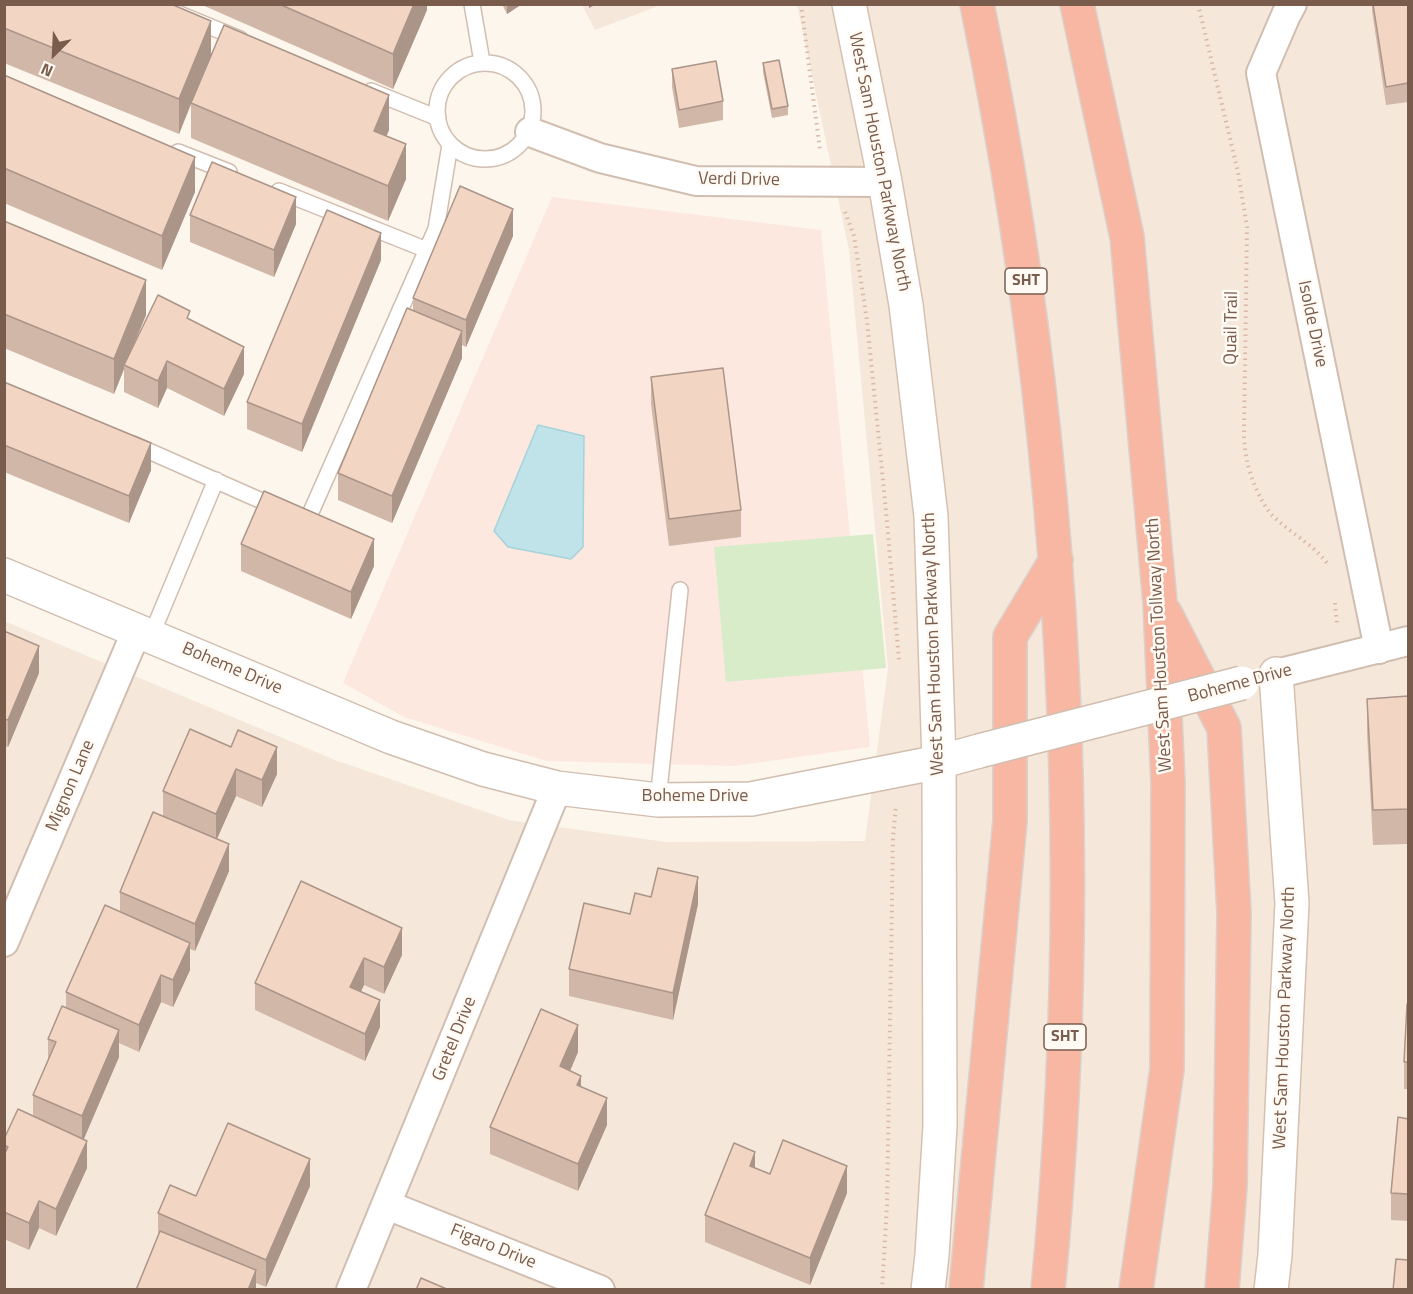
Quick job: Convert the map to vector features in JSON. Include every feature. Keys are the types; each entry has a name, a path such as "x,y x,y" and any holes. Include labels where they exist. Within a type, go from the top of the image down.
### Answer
{"highway":[{"name":"SHT","path":"977,4 1002,134 1028,294 1056,560 1062,662 1067,783 1066,1022 1048,1290"},
{"name":"West Sam Houston Tollway North","path":"1077,4 1127,237 1160,603 1168,794 1167,1069 1136,1290"},
{"path":"966,1290 1010,821 1010,637 1056,560"},
{"path":"1160,603 1224,728 1234,913 1230,1186 1222,1290"}],"main road":[{"name":"West Sam Houston Parkway North","path":"849,4 885,182 906,305 931,516 939,762 940,1126 928,1290"},
{"name":"Boheme Drive","path":"4,575 391,737 483,768 557,788 658,800 751,799 939,762 1276,674"},
{"name":"West Sam Houston Parkway North","path":"1271,1290 1275,1255 1292,903 1276,674"}],"street":[{"name":"Isolde Drive","path":"1292,4 1262,74 1379,648"},
{"name":"Verdi Drive","path":"530,132 600,158 696,181 885,182"},
{"name":"Mignon Lane","path":"4,942 144,633"},
{"name":"Boheme Drive","path":"1276,674 1408,641"},
{"name":"Gretel Drive","path":"351,1290 557,788"},
{"name":"Figaro Drive","path":"387,1205 600,1290"}],"lane":[{"path":"155,4 253,44"},
{"path":"472,4 482,62"},
{"path":"482,62 507,67 526,84 534,108 530,132 515,150 493,159 470,157 450,145 438,126 436,104 445,83 461,68 482,62"},
{"path":"362,87 438,118"},
{"path":"160,145 238,175"},
{"path":"121,438 307,521 436,229 450,145"},
{"path":"260,184 427,250"},
{"path":"144,633 216,480"},
{"path":"658,800 680,590"}],"path":[{"path":"801,4 819,148 855,236 867,321 900,671"},
{"name":"Quail Trail","path":"1198,4 1238,172 1247,227 1244,426 1247,461 1264,505 1322,556 1331,569"},
{"path":"1335,603 1336,625"},
{"path":"882,1290 887,1194 893,839 898,770"}],"shaded area":[{"path":"582,5 661,5 595,30"},
{"path":"797,5 1408,5 1408,1289 5,1289 4,621 335,760 509,820 666,842 865,841 888,669 849,250"},
{"path":"552,197 821,230 870,747 734,766 546,761 404,717 343,683"}],"green space":[{"path":"873,534 886,668 726,682 714,547"}],"water":[{"path":"538,425 584,436 583,547 571,559 508,547 494,531"}],"building":[{"path":"4,4 171,4 211,21 179,99 4,28"},
{"path":"279,4 414,4 393,54"},
{"path":"1373,4 1408,4 1408,83 1386,87"},
{"path":"224,25 389,95 374,131 406,144 388,186 191,103"},
{"path":"779,60 788,106 772,109 763,63"},
{"path":"716,61 723,101 679,110 672,69"},
{"path":"4,75 195,157 162,236 4,168"},
{"path":"212,162 296,197 274,250 190,215"},
{"path":"460,186 513,209 466,320 413,298"},
{"path":"327,210 381,233 302,424 247,402"},
{"path":"4,221 146,280 114,359 4,314"},
{"path":"158,295 190,311 187,318 244,347 224,389 167,361 158,381 124,365"},
{"path":"407,308 462,331 392,496 338,473"},
{"path":"723,368 741,510 669,519 651,377"},
{"path":"4,382 151,443 129,496 4,445"},
{"path":"264,491 374,539 351,592 241,544"},
{"path":"4,631 39,646 8,720 4,719"},
{"path":"1408,696 1408,809 1373,810 1367,699"},
{"path":"190,729 231,747 238,730 277,747 262,780 236,769 216,814 163,791"},
{"path":"153,812 229,844 195,924 120,892"},
{"path":"658,868 698,877 673,993 569,969 584,903 630,914 635,893 651,897"},
{"path":"301,881 402,928 384,967 364,958 350,987 380,1000 365,1034 255,983"},
{"path":"105,905 190,943 173,980 161,975 139,1025 66,992"},
{"path":"1407,1004 1408,1062 1404,1062"},
{"path":"62,1006 119,1030 82,1116 33,1095 56,1042 48,1039"},
{"path":"541,1009 578,1025 560,1066 581,1076 577,1085 607,1098 578,1164 490,1127"},
{"path":"18,1109 87,1141 56,1209 39,1201 29,1223 4,1212 4,1155 8,1147 4,1145 4,1139"},
{"path":"1398,1117 1408,1119 1408,1194 1391,1193"},
{"path":"228,1123 310,1159 266,1260 158,1213 170,1185 196,1196"},
{"path":"783,1140 847,1166 810,1258 705,1215 734,1143 755,1152 750,1166 770,1174"},
{"path":"160,1231 256,1270 248,1290 136,1290"},
{"path":"1396,1259 1408,1260 1408,1290 1393,1290"},
{"path":"421,1278 449,1290 416,1290"}]}
